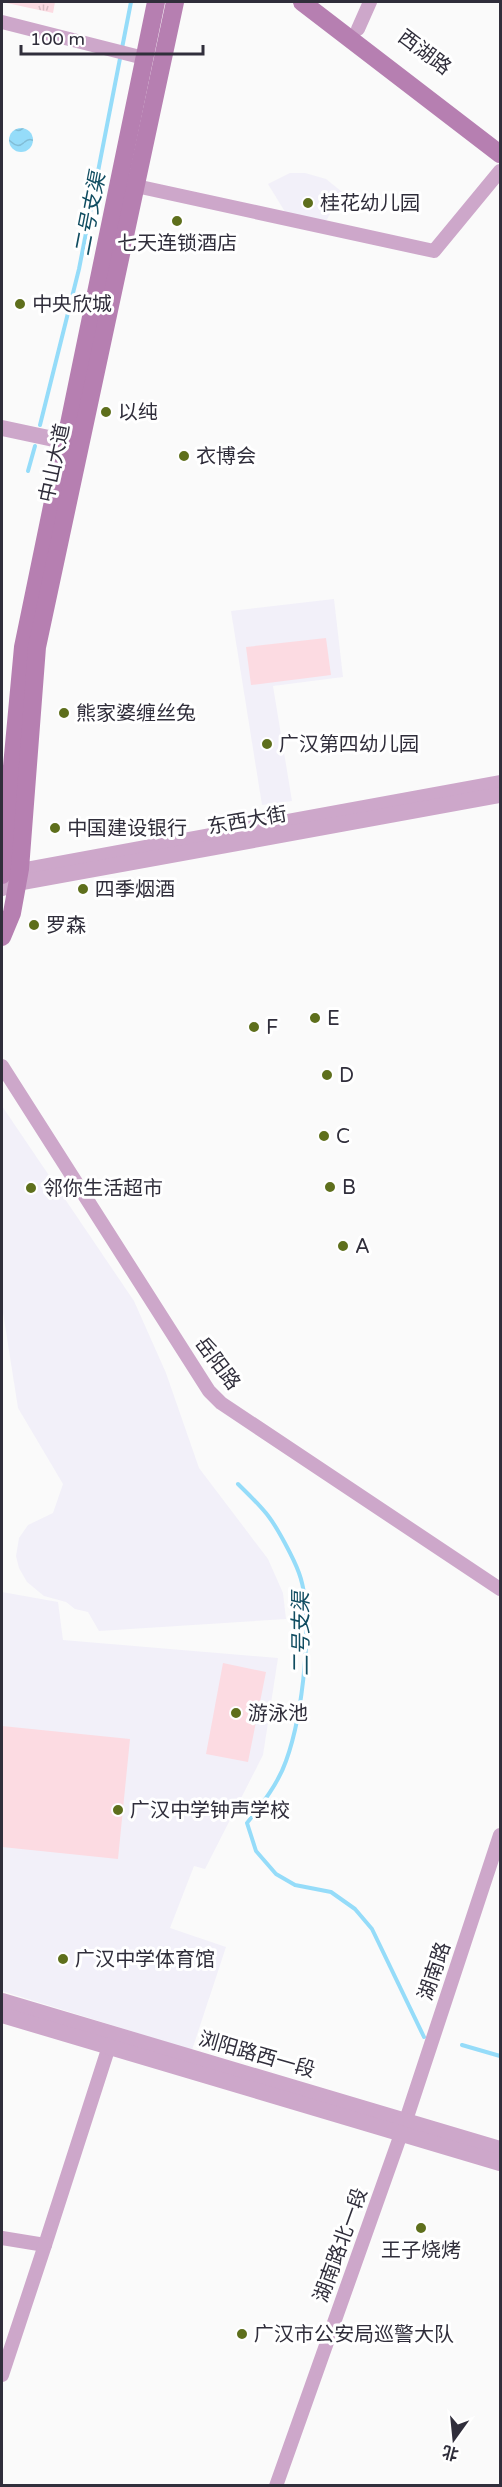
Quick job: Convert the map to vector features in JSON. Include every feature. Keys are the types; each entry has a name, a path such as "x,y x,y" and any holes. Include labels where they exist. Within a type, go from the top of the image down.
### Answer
{"main road":[{"name":"中山大道","path":"7,877 37,647 156,2"},
{"name":"中山大道","path":"2,937 12,913 7,877 6,797 23,647 136,186 175,2"},
{"name":"西湖路","path":"302,2 501,154"},
{"name":"西湖路","path":"322,2 501,138"}],"street":[{"path":"358,28 370,2"},
{"path":"2,22 144,58"},
{"path":"136,186 434,251 501,171"},
{"path":"2,428 74,443"},
{"name":"东西大街","path":"7,877 501,783"},
{"name":"东西大街","path":"7,877 501,795"},
{"name":"岳阳路","path":"2,1066 203,1381 221,1403 501,1589"},
{"name":"湖南路","path":"404,2126 501,1835"},
{"name":"浏阳路西一段","path":"2,2001 111,2040 404,2126 501,2149"},
{"path":"2,2015 111,2040 2,2375"},
{"path":"404,2126 501,2163"},
{"name":"湖南路北一段","path":"276,2486 404,2126"},
{"path":"2,2238 45,2244"}],"shaded area":[{"name":"桂花幼儿园","path":"290,173 305,173 326,179 342,192 325,223 287,215 268,184"},
{"name":"广汉第四幼儿园","path":"334,599 343,677 273,686 292,801 262,805 231,611"},
{"path":"2,1106 134,1301 166,1373 199,1468 268,1559 283,1593 286,1619 99,1631 88,1612 75,1609 66,1602 44,1596 27,1582 19,1568 16,1556 19,1538 28,1525 53,1513 63,1484 18,1408 2,1306"},
{"name":"广汉中学钟声学校","path":"2,1592 58,1602 63,1640 278,1658 263,1755 205,1869 194,1866 170,1928 226,1947 192,2050 2,1991"}],"green space":[{"path":"2,2 55,2 53,13"},
{"path":"326,638 331,675 251,685 246,647"},
{"name":"游泳池","path":"223,1663 266,1672 248,1762 206,1754"},
{"path":"2,1726 130,1739 118,1859 2,1847"}],"water":[{"path":"21,128 30,131 33,140 30,149 21,152 12,149 9,140 12,131"}],"waterway":[{"name":"二号支渠","path":"40,425 79,269 131,2"},
{"name":"二号支渠","path":"28,471 35,446"},
{"name":"二号支渠","path":"238,1484 269,1517 290,1552 304,1592 306,1615 305,1667 292,1742 279,1778 247,1823 256,1851 276,1874 295,1885 331,1892 355,1909 372,1929 424,2037"},
{"name":"二号支渠","path":"462,2045 500,2056"}],"place":[{"name":"桂花幼儿园","path":"308,203"},
{"name":"七天连锁酒店","path":"177,221"},
{"name":"中央欣城","path":"20,304"},
{"name":"以纯","path":"106,412"},
{"name":"衣博会","path":"184,456"},
{"name":"熊家婆缠丝兔","path":"64,713"},
{"name":"广汉第四幼儿园","path":"267,744"},
{"name":"中国建设银行","path":"55,828"},
{"name":"四季烟酒","path":"83,889"},
{"name":"罗森","path":"34,925"},
{"name":"E","path":"315,1018"},
{"name":"F","path":"254,1027"},
{"name":"D","path":"327,1075"},
{"name":"C","path":"324,1136"},
{"name":"B","path":"330,1187"},
{"name":"邻你生活超市","path":"31,1188"},
{"name":"A","path":"343,1246"},
{"name":"游泳池","path":"236,1713"},
{"name":"广汉中学钟声学校","path":"118,1810"},
{"name":"广汉中学体育馆","path":"63,1959"},
{"name":"王子烧烤","path":"421,2228"},
{"name":"广汉市公安局巡警大队","path":"242,2334"}]}
